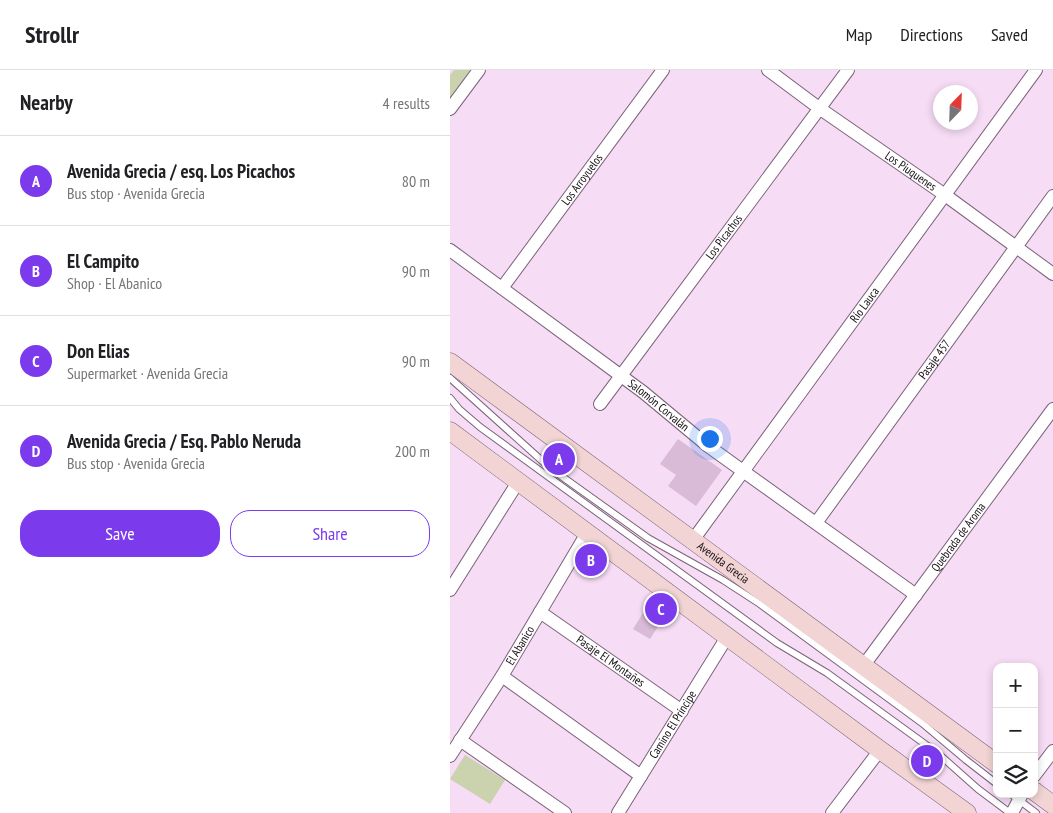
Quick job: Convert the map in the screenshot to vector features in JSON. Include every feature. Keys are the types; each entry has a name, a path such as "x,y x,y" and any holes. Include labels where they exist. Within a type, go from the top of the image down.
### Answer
{"main road":[{"name":"Avenida Grecia","path":"450,362 993,761"},
{"path":"452,437 518,482 967,813"},
{"path":"1038,794 1053,805"}],"street":[{"path":"450,108 479,70"},
{"name":"Los Arroyuelos","path":"502,288 663,70"},
{"name":"Los Piuquenes","path":"768,70 1053,274"},
{"name":"Los Picachos","path":"600,404 848,70"},
{"name":"Río Lauca","path":"692,540 1036,70"},
{"name":"Pasaje 457","path":"816,523 1053,196"},
{"name":"Salomón Corvalán","path":"450,250 644,392 708,446 916,595"},
{"name":"Quebrada de Aroma","path":"864,666 1053,409"},
{"path":"450,590 518,482"},
{"name":"El Abanico","path":"450,756 502,676 586,533"},
{"name":"Pasaje El Montañes","path":"540,612 682,711"},
{"name":"Camino El Príncipe","path":"618,813 727,637"},
{"path":"502,676 641,776"},
{"path":"460,740 565,813"},
{"path":"836,812 880,750"},
{"path":"1038,771 1053,751"},
{"path":"1011,813 1016,798"}],"lane":[{"path":"450,378 550,468 648,538 731,585 760,604 922,723 993,781"},
{"path":"450,398 459,409 480,426 777,643 827,673 906,730 942,757 978,790 1011,813"},
{"path":"1019,798 1036,813"}],"green space":[{"path":"454,70 474,70 450,102 450,75"},
{"path":"465,755 505,780 490,804 450,779"}],"building":[{"path":"678,439 722,470 696,506 668,486 676,475 660,464"},
{"path":"589,554 598,560 594,566 585,560"},
{"path":"651,600 668,611 650,639 633,629"}],"place":[{"name":"Avenida Grecia / esq. Los Picachos","path":"559,459"},
{"name":"El Campito","path":"591,560"},
{"name":"Don Elias","path":"661,609"},
{"name":"Avenida Grecia / Esq. Pablo Neruda","path":"927,761"}]}
